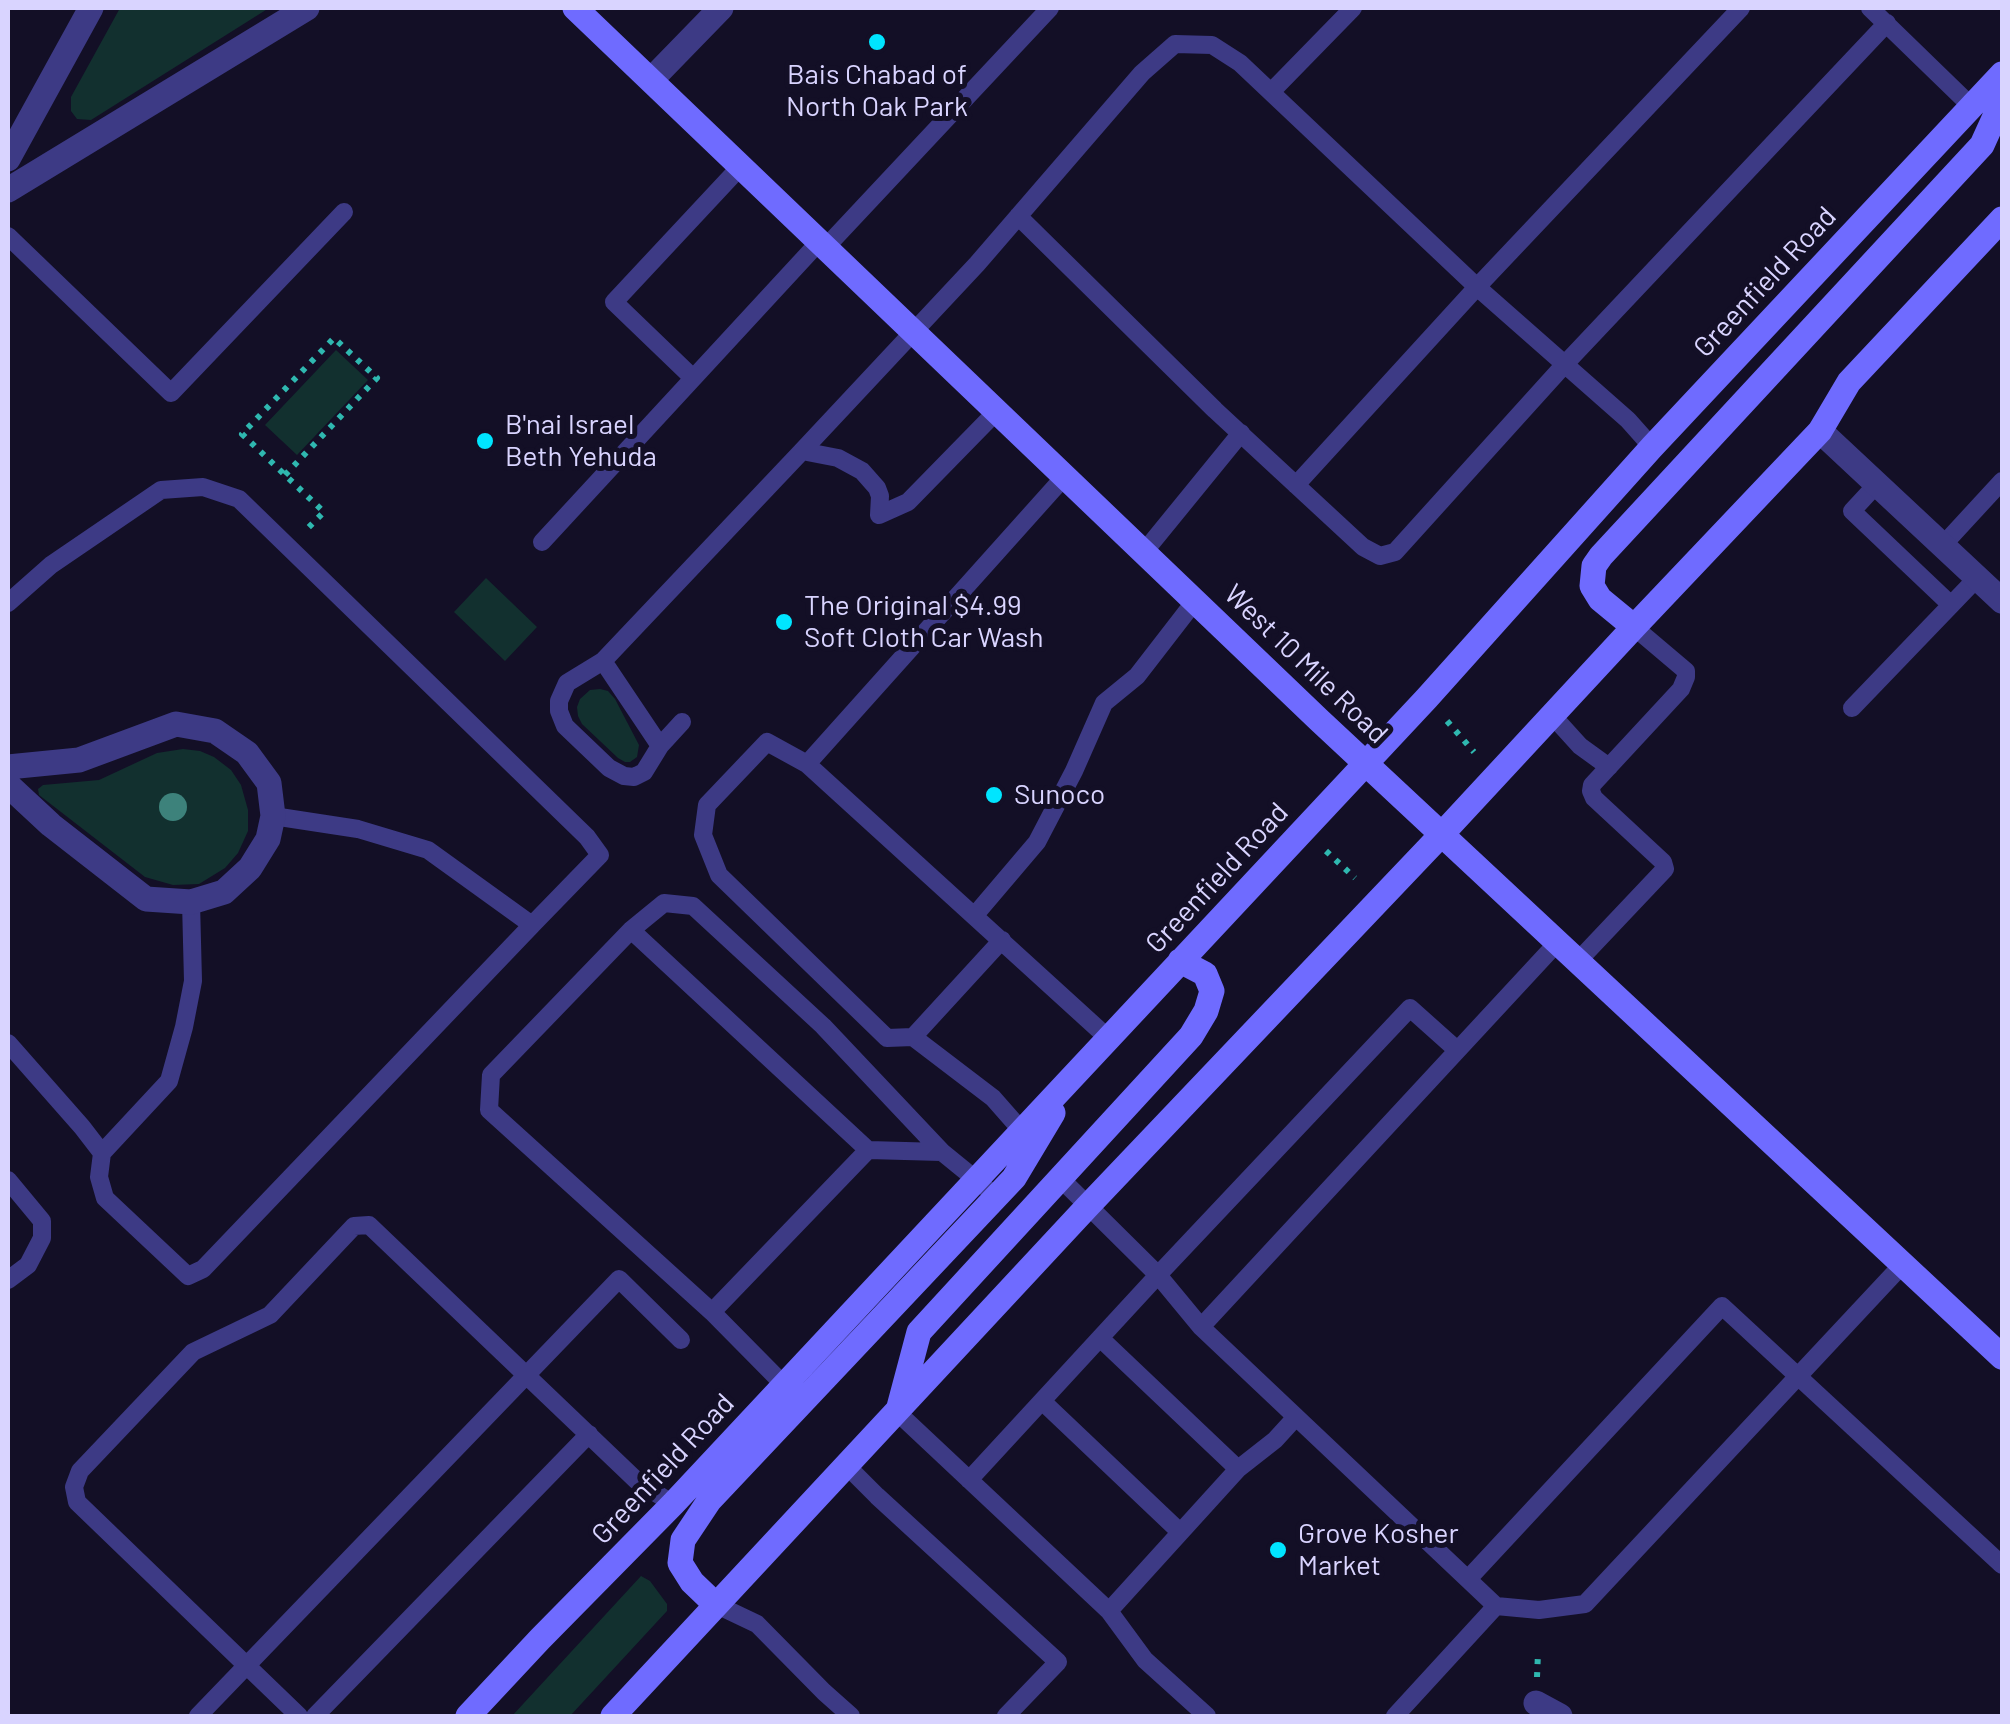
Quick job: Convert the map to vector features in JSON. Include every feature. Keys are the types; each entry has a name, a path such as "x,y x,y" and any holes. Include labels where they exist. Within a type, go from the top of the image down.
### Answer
{"main road":[{"name":"West 10 Mile Road","path":"575,8 1365,763 2002,1356"},
{"name":"Greenfield Road","path":"468,1716 673,1504 792,1394 977,1178 1427,698 1652,447 2002,74"},
{"path":"1634,627 1600,599 1592,586 1594,566 1982,146 2002,101"},
{"path":"613,1716 1820,430 1849,382 1998,231"},
{"path":"898,1412 918,1332 1190,1036 1206,1011 1212,991 1205,974 1180,961"},
{"path":"715,1604 692,1582 680,1563 683,1540 708,1500 792,1394 1014,1178 1076,1074"}],"street":[{"path":"8,159 90,8"},
{"path":"8,190 306,8"},
{"path":"651,80 720,8"},
{"path":"1820,430 2002,602"},
{"path":"8,768 79,760 176,724 202,728 216,731 247,753 269,783 273,816 268,839 250,868 224,892 190,902 146,899 50,824 8,785"},
{"path":"1536,1703 1560,1716"}],"lane":[{"path":"542,542 693,378 1050,8"},
{"path":"1271,92 1352,8"},
{"path":"1296,485 1476,287 1741,8"},
{"path":"1870,8 1972,106"},
{"path":"1018,216 1241,434 1363,547 1380,556 1395,552 1565,364 1887,24"},
{"path":"682,722 644,772 624,776 609,768 566,726 559,711 560,696 574,677 603,661 802,451 977,264 1142,73 1175,44 1212,45 1240,63 1476,287 1628,420 1652,447"},
{"path":"693,378 614,302 741,166"},
{"path":"8,236 171,393 344,212"},
{"path":"802,451 838,458 862,471 877,488 879,516 908,502 998,411"},
{"path":"1144,552 1241,434"},
{"path":"807,764 1065,476"},
{"path":"1944,545 2002,481"},
{"path":"1877,484 1852,512 1950,604"},
{"path":"8,604 51,565 161,490 203,488 239,499 600,855 203,1269 188,1276 105,1198 100,1177 102,1153 170,1081 193,981 190,902"},
{"path":"1852,708 1977,578"},
{"path":"974,915 1037,842 1104,702 1137,676 1195,601"},
{"path":"1577,962 1664,868 1663,862 1594,798 1592,785 1686,678 1686,671 1634,627"},
{"path":"603,661 660,746"},
{"path":"1552,714 1580,746 1609,767"},
{"path":"1022,1131 993,1098 913,1038 887,1038 719,875 703,835 707,804 767,742 807,764 1108,1038"},
{"path":"273,816 358,829 428,850 532,925"},
{"path":"792,1394 712,1312 489,1110 491,1074 631,930 664,903 693,906 823,1026 942,1152 996,1198"},
{"path":"631,930 868,1150 942,1152"},
{"path":"913,1038 1002,940"},
{"path":"1200,1327 1556,943"},
{"path":"970,1480 1410,1008 1458,1050"},
{"path":"8,1044 102,1153"},
{"path":"712,1312 868,1150"},
{"path":"1060,1178 1158,1275 1200,1327 1496,1606 1539,1610 1585,1604 1903,1264"},
{"path":"8,1180 42,1221 42,1238 28,1265 8,1280"},
{"path":"299,1716 77,1502 74,1487 80,1471 193,1352 270,1315 354,1226 368,1225 638,1482 673,1504"},
{"path":"198,1716 619,1279 681,1340"},
{"path":"1468,1578 1722,1306 2002,1565"},
{"path":"1100,1338 1238,1469"},
{"path":"1042,1401 1180,1532"},
{"path":"898,1412 1109,1611 1145,1660 1207,1716"},
{"path":"1109,1611 1238,1469 1275,1440 1296,1417"},
{"path":"316,1716 589,1434"},
{"path":"847,1466 1058,1662 1006,1716"},
{"path":"715,1604 758,1624 851,1716"},
{"path":"1395,1716 1496,1606"}],"path":[{"path":"285,475 377,378 334,338 242,434 285,475 324,512 290,548"},
{"path":"1447,721 1474,752"},
{"path":"1326,851 1355,878"}],"green space":[{"path":"120,8 269,8 91,120 77,119 71,111 71,97"},
{"path":"336,350 368,380 297,455 265,425"},
{"path":"486,578 537,627 505,661 454,612"},
{"path":"600,689 615,699 639,745 637,757 630,762 618,758 578,716 580,699 590,690"},
{"path":"183,749 214,757 231,770 241,785 248,810 248,831 238,853 225,868 199,884 173,885 145,877 39,795 38,789 43,785 99,780 157,753"},
{"path":"641,1576 650,1581 667,1604 667,1611 570,1716 512,1716"}],"place":[{"name":"Bais Chabad of North Oak Park","path":"877,42"},
{"name":"B'nai Israel Beth Yehuda","path":"485,441"},
{"name":"The Original $4.99 Soft Cloth Car Wash","path":"784,622"},
{"name":"Sunoco","path":"994,795"},
{"name":"Grove Kosher Market","path":"1278,1550"}]}
